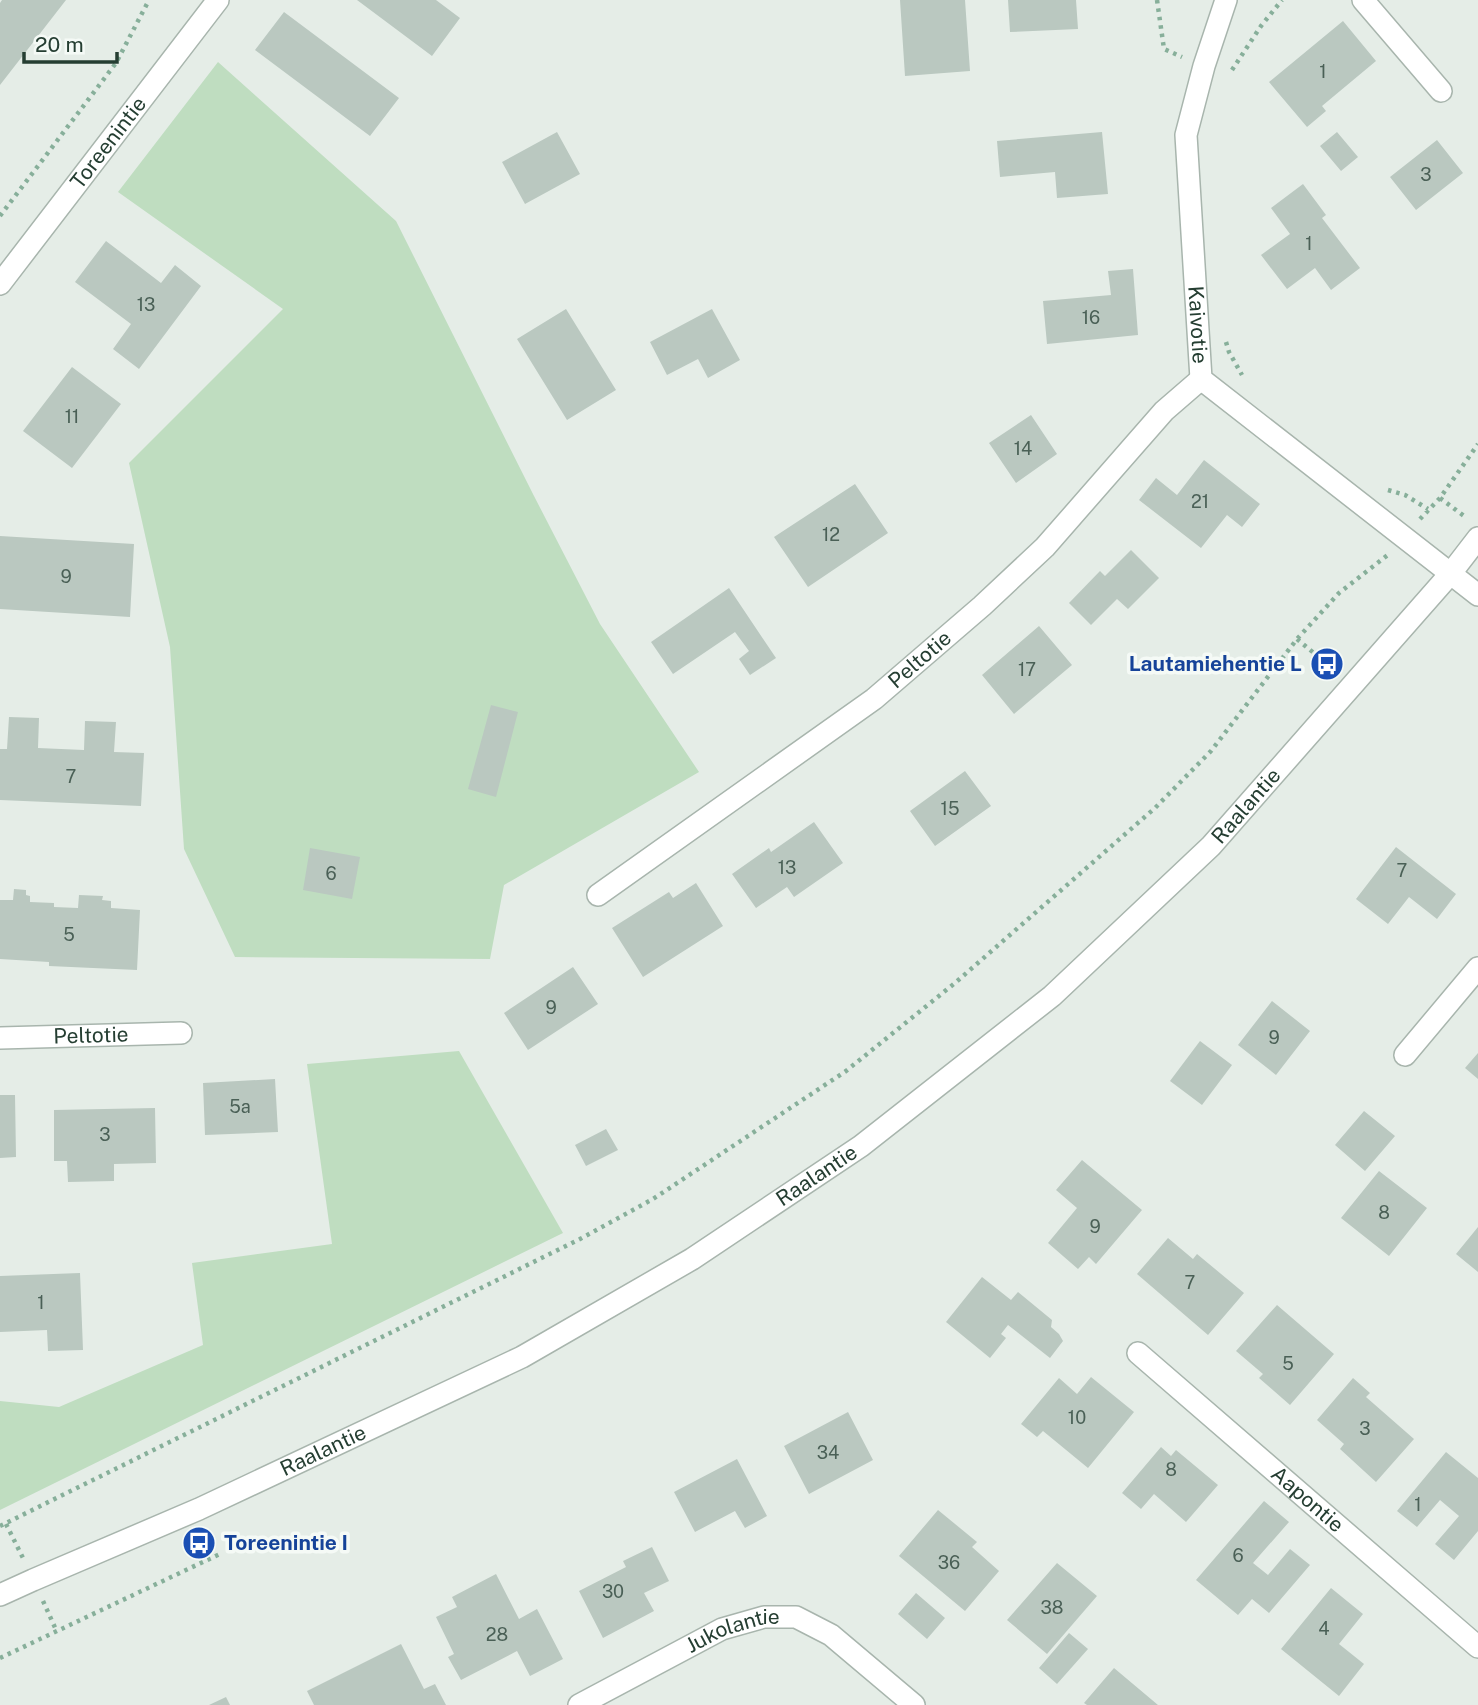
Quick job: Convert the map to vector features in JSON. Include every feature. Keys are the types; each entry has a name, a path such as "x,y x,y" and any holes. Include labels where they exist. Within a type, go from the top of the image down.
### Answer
{"street":[{"name":"Toreenintie","path":"0,284 218,0"},
{"name":"Kaivotie","path":"1226,0 1204,66 1186,135 1201,379 1478,595"},
{"path":"1363,0 1441,90"},
{"name":"Peltotie","path":"598,895 874,699 982,606 1045,547 1164,411 1201,379"},
{"name":"Raalantie","path":"0,1595 199,1509 522,1357 692,1259 861,1146 1052,996 1211,846 1451,573 1473,528"},
{"path":"1405,1055 1478,968"},
{"name":"Peltotie","path":"0,1038 181,1033"},
{"name":"Aapontie","path":"1138,1353 1478,1647"},
{"name":"Jukolantie","path":"579,1705 722,1629 764,1617 796,1617 831,1635 914,1705"}],"path":[{"path":"0,216 116,63 149,0"},
{"path":"1228,76 1282,0"},
{"path":"1226,340 1229,352 1246,381"},
{"path":"0,1527 580,1239 653,1199 846,1070 955,983 1155,808 1211,751 1297,639 1339,593 1385,558 1440,498 1478,444"},
{"path":"1386,489 1405,495 1428,509"},
{"path":"1440,498 1473,528"},
{"path":"1297,639 1327,664"},
{"path":"0,1658 222,1553"}],"green space":[{"path":"218,62 396,221 600,624 699,772 504,885 490,959 235,957 184,849 170,647 129,463 283,309 118,192"},
{"path":"459,1051 563,1233 0,1510 0,1401 59,1407 203,1345 192,1263 332,1244 307,1064"}],"building":[{"path":"2,0 66,0 0,85 0,3"},
{"path":"357,0 436,0 460,18 432,56"},
{"path":"900,0 965,0 970,71 905,76"},
{"path":"1008,0 1076,0 1078,29 1010,32"},
{"path":"284,12 399,98 370,136 255,50"},
{"path":"1343,21 1376,61 1322,106 1326,111 1307,127 1269,82"},
{"path":"557,132 580,174 525,204 502,162"},
{"path":"1102,132 1108,194 1057,198 1055,172 1000,177 997,141"},
{"path":"1337,132 1358,157 1341,171 1320,146"},
{"path":"1437,140 1463,173 1416,210 1390,177"},
{"path":"1303,184 1326,215 1322,218 1360,268 1331,290 1315,268 1287,289 1261,255 1290,234 1271,208"},
{"path":"106,241 161,283 175,265 201,286 139,369 113,349 131,324 75,282"},
{"path":"1133,269 1138,335 1047,344 1043,301 1111,295 1108,271"},
{"path":"566,309 616,390 567,420 517,339"},
{"path":"712,309 740,360 708,378 698,359 667,375 650,342"},
{"path":"72,367 121,404 72,468 23,431"},
{"path":"1031,415 1057,454 1016,483 989,443"},
{"path":"1204,460 1260,504 1242,527 1227,515 1201,548 1139,500 1156,478 1177,495"},
{"path":"855,484 888,533 808,587 774,537"},
{"path":"0,536 134,544 130,617 0,609"},
{"path":"1131,550 1159,578 1128,609 1117,599 1091,625 1069,603 1100,571 1105,576"},
{"path":"729,588 776,658 750,675 739,659 749,651 735,632 673,674 651,642"},
{"path":"1039,626 1072,665 1014,714 982,675"},
{"path":"491,705 518,712 496,797 468,789"},
{"path":"9,717 39,718 38,748 84,750 85,721 116,722 114,752 144,753 141,806 0,800 0,749 7,749"},
{"path":"965,771 991,806 935,846 910,811"},
{"path":"814,822 843,863 794,897 787,887 756,908 732,874 769,848 771,852"},
{"path":"1396,847 1456,894 1437,919 1409,897 1388,924 1356,899"},
{"path":"310,848 360,857 352,899 303,890"},
{"path":"696,883 723,926 643,977 612,928 669,892 673,898"},
{"path":"14,889 26,890 30,902 54,903 54,907 78,908 79,895 103,896 102,900 111,901 111,908 140,910 137,970 49,966 49,962 0,959 0,900 13,900"},
{"path":"573,967 598,1004 528,1050 504,1013"},
{"path":"1272,1001 1310,1031 1276,1075 1238,1045"},
{"path":"1200,1041 1232,1065 1202,1105 1170,1081"},
{"path":"1478,1053 1478,1079 1465,1068"},
{"path":"275,1079 278,1132 205,1135 203,1083"},
{"path":"0,1095 15,1095 16,1157 0,1158"},
{"path":"155,1108 156,1163 114,1164 114,1181 68,1182 67,1161 54,1161 54,1110"},
{"path":"1364,1111 1395,1136 1365,1171 1335,1145"},
{"path":"606,1129 618,1150 586,1166 575,1145"},
{"path":"1082,1160 1142,1210 1096,1264 1089,1257 1078,1269 1048,1243 1077,1208 1056,1190"},
{"path":"1379,1171 1427,1208 1389,1256 1341,1218"},
{"path":"1478,1227 1478,1272 1456,1254"},
{"path":"1168,1238 1193,1259 1197,1254 1244,1293 1208,1335 1137,1274"},
{"path":"80,1273 83,1350 48,1351 47,1330 0,1332 0,1276"},
{"path":"982,1277 1011,1300 1018,1292 1052,1320 1051,1327 1063,1341 1050,1358 1008,1325 1001,1334 1006,1338 990,1358 946,1322"},
{"path":"1277,1305 1334,1354 1290,1405 1259,1378 1263,1374 1236,1351"},
{"path":"1091,1377 1134,1412 1088,1468 1043,1431 1037,1437 1021,1424 1059,1378 1077,1394"},
{"path":"1353,1378 1370,1393 1366,1397 1414,1439 1376,1482 1340,1449 1344,1444 1317,1420"},
{"path":"848,1412 873,1460 809,1494 784,1446"},
{"path":"1161,1447 1171,1456 1176,1450 1218,1485 1186,1522 1154,1494 1141,1509 1122,1493"},
{"path":"1446,1452 1478,1478 1478,1531 1454,1560 1435,1544 1459,1516 1440,1500 1417,1527 1397,1511"},
{"path":"737,1459 767,1516 745,1528 735,1511 695,1532 674,1492"},
{"path":"1264,1501 1289,1522 1253,1563 1268,1575 1290,1549 1310,1565 1269,1613 1252,1599 1238,1615 1196,1580"},
{"path":"938,1510 977,1542 972,1547 999,1571 965,1611 899,1556"},
{"path":"652,1547 669,1581 644,1593 654,1611 603,1638 579,1591 626,1567 623,1561"},
{"path":"1057,1563 1097,1596 1047,1654 1007,1620"},
{"path":"496,1574 519,1619 537,1609 563,1659 530,1676 517,1651 461,1680 448,1657 454,1654 436,1617 457,1607 452,1597"},
{"path":"1331,1588 1363,1614 1339,1644 1364,1664 1339,1696 1281,1649"},
{"path":"916,1593 945,1618 927,1639 898,1614"},
{"path":"1069,1633 1088,1649 1057,1684 1039,1668"},
{"path":"401,1644 424,1689 435,1684 446,1705 314,1705 307,1691"},
{"path":"1114,1668 1158,1705 1084,1703"},
{"path":"226,1697 230,1705 209,1705"}],"place":[{"name":"Lautamiehentie L","path":"1327,664"},
{"name":"Toreenintie I","path":"199,1543"}]}
